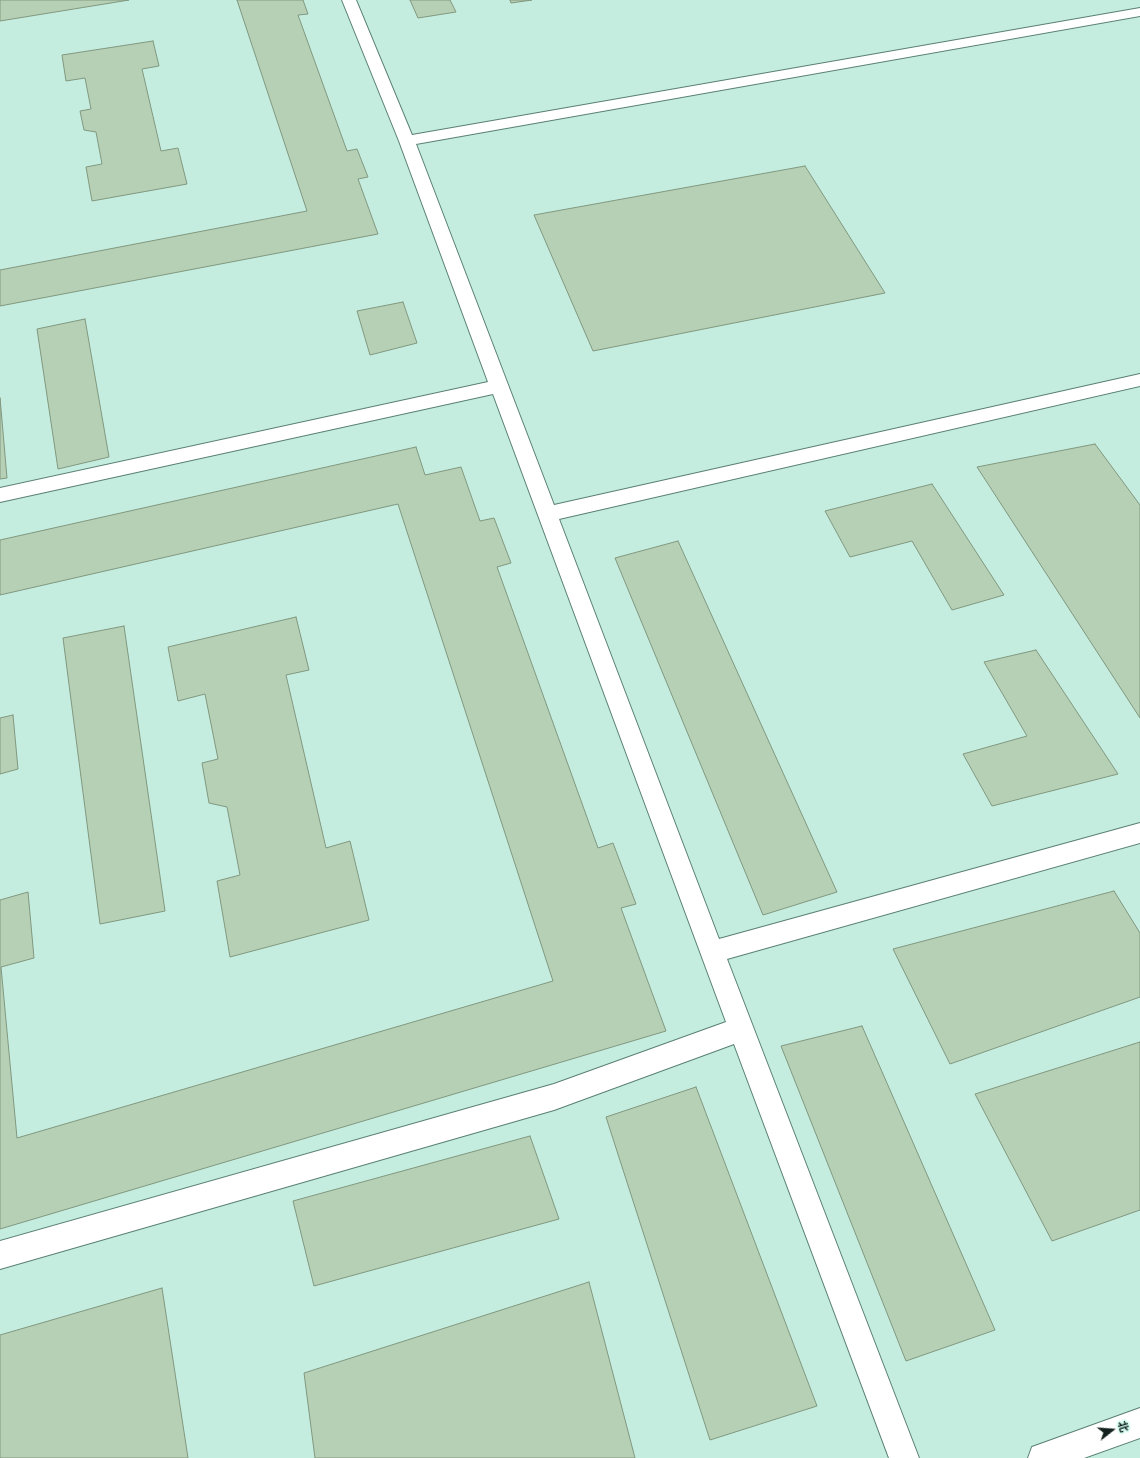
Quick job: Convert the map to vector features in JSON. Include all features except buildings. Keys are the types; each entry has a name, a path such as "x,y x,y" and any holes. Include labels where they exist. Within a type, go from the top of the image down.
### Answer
{"street":[{"path":"350,0 407,141 904,1458"},
{"path":"407,141 1140,12"},
{"path":"548,514 1140,380"},
{"path":"0,495 499,386"},
{"path":"712,952 1140,834"},
{"path":"0,1255 554,1097 741,1029"},
{"path":"1043,1458 1140,1423"}]}
